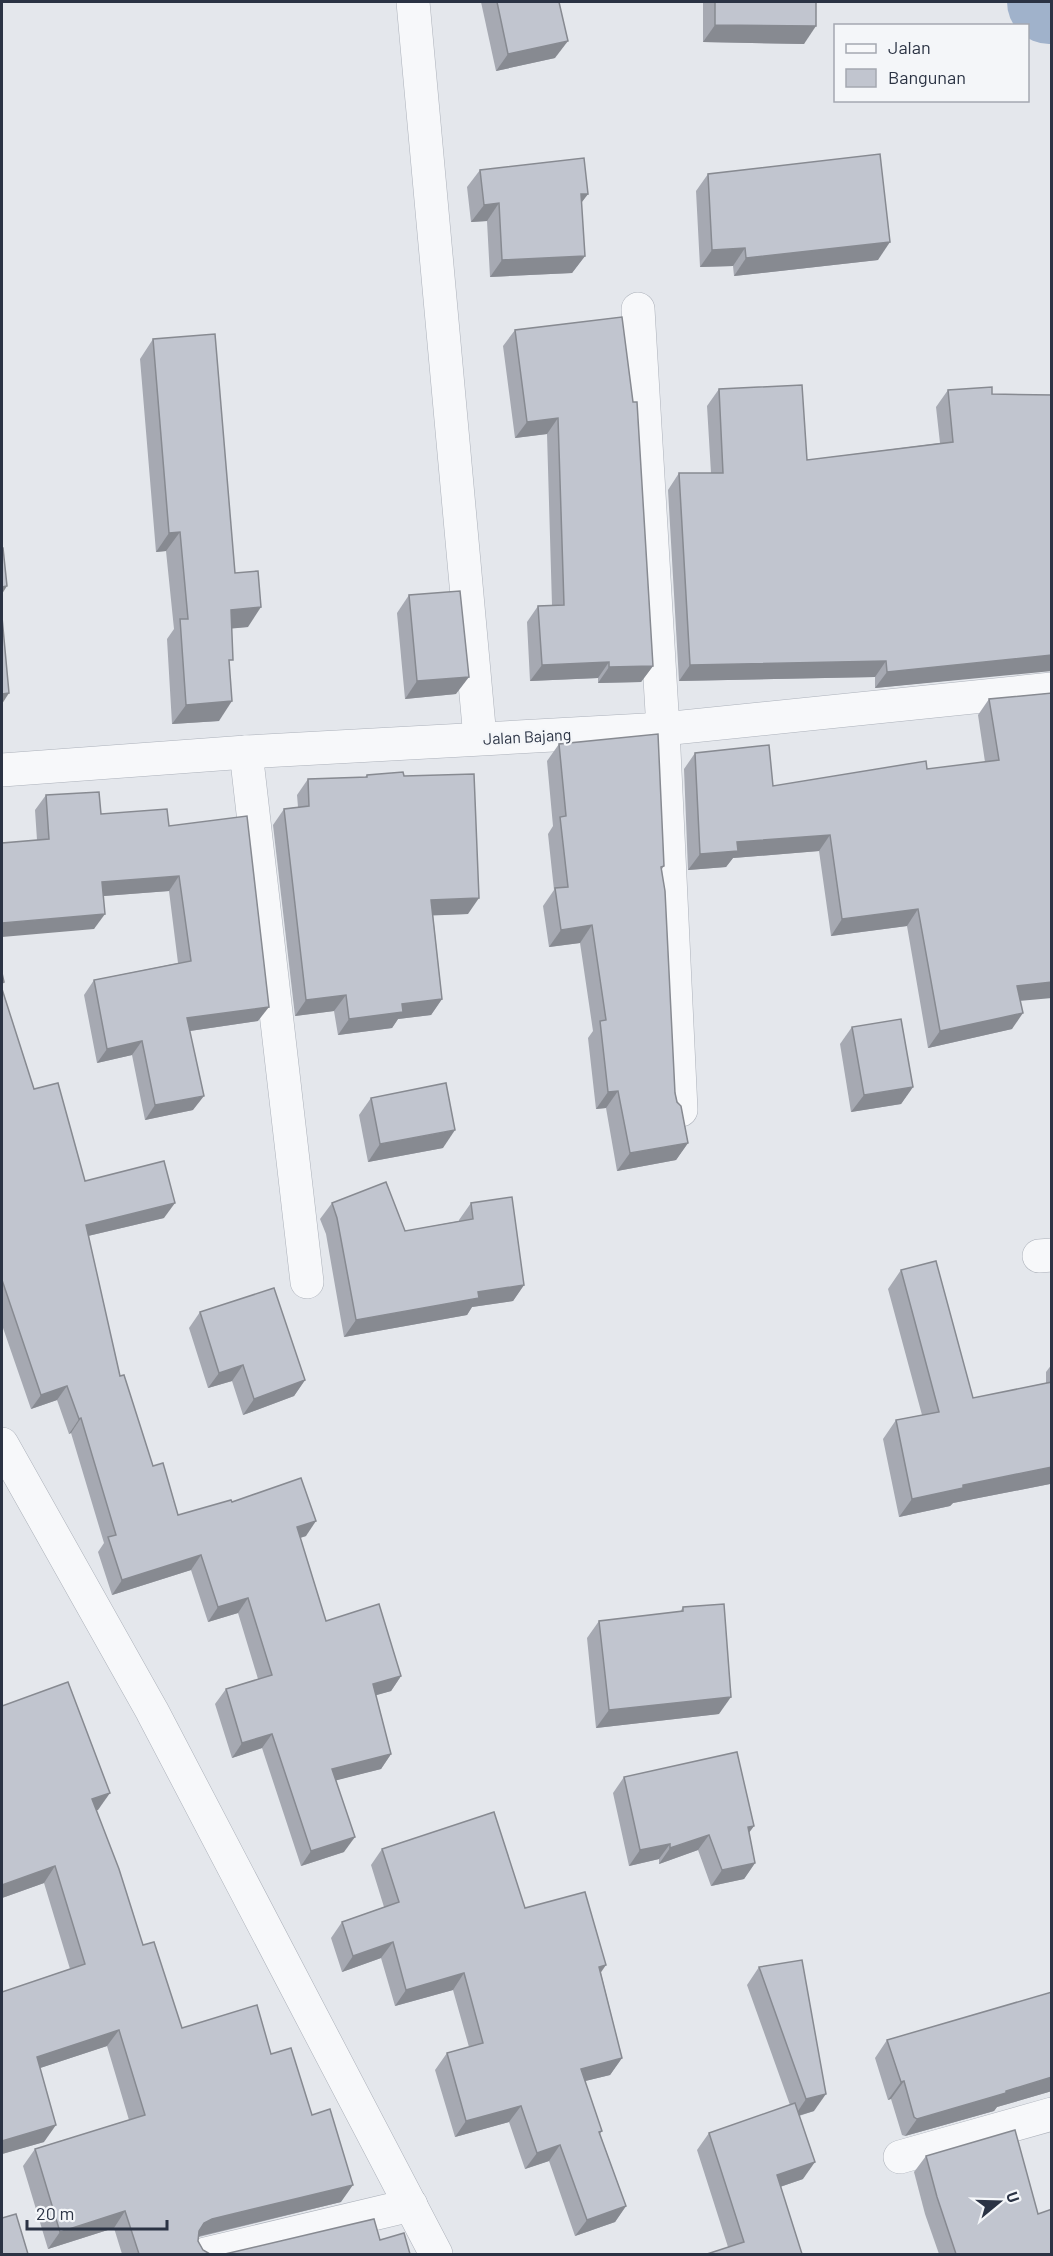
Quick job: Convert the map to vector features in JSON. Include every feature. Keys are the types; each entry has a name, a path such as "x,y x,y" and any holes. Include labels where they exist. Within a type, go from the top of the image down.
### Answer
{"street":[{"path":"413,2 480,738"},
{"path":"638,309 663,729 681,1110"},
{"name":"Jalan Bajang","path":"2,770 246,752 663,729 1052,689"},
{"path":"246,752 307,1282"},
{"path":"2,1444 152,1711 436,2254"},
{"path":"900,2157 1052,2114"},
{"path":"205,2254 411,2205"}],"building":[{"path":"497,2 559,2 568,41 508,54"},
{"path":"715,2 816,2 816,26 715,25"},
{"path":"880,154 890,242 746,258 745,248 712,250 708,174"},
{"path":"584,158 588,194 581,194 585,256 502,260 499,203 484,205 480,170"},
{"path":"622,317 633,402 637,402 653,666 609,667 609,662 542,665 538,606 564,605 558,418 527,422 515,330"},
{"path":"215,334 235,573 258,571 261,607 231,610 233,660 229,660 232,701 186,705 180,619 188,619 180,532 169,533 153,339"},
{"path":"802,385 807,460 953,442 948,390 992,387 992,394 1052,395 1052,655 887,672 886,661 690,665 679,473 723,473 719,389"},
{"path":"2,548 7,586 2,587"},
{"path":"460,591 469,677 417,681 409,595"},
{"path":"2,617 9,693 2,694"},
{"path":"1052,693 1052,982 1017,986 1023,1013 940,1031 918,909 842,919 830,835 737,842 738,851 700,854 695,753 769,745 773,786 926,761 927,769 999,760 989,699"},
{"path":"658,734 664,866 661,867 665,891 675,1093 677,1102 681,1106 688,1143 630,1153 618,1091 608,1092 600,1021 606,1020 592,925 561,930 555,888 568,887 560,817 566,816 559,744"},
{"path":"403,772 404,776 474,774 479,898 431,900 442,999 402,1004 403,1012 349,1019 346,995 306,1000 284,809 309,806 308,779 367,777 367,775"},
{"path":"99,792 101,814 167,809 169,826 247,816 269,1007 187,1018 204,1096 155,1105 142,1041 107,1049 94,980 191,961 179,876 102,882 105,914 2,923 2,843 49,839 46,795"},
{"path":"2,989 34,1089 58,1083 85,1181 164,1161 175,1203 86,1225 120,1376 124,1375 153,1466 163,1463 178,1515 231,1500 232,1502 301,1478 316,1521 297,1527 326,1621 379,1604 401,1676 373,1684 391,1754 332,1769 355,1837 311,1851 272,1734 242,1743 226,1689 272,1675 248,1598 218,1607 201,1555 122,1580 108,1537 116,1535 81,1418 79,1419 67,1386 41,1395 2,1280"},
{"path":"901,1019 913,1087 864,1095 852,1027"},
{"path":"446,1083 455,1130 380,1144 371,1098"},
{"path":"386,1182 405,1231 473,1219 471,1203 512,1197 524,1285 478,1292 479,1298 356,1320 337,1218 332,1203"},
{"path":"936,1261 973,1398 1052,1382 1052,1467 963,1485 963,1488 912,1499 896,1420 939,1412 901,1270"},
{"path":"274,1288 305,1380 254,1399 243,1365 219,1373 200,1312"},
{"path":"724,1604 731,1697 609,1710 599,1621 683,1611 683,1607"},
{"path":"68,1682 110,1793 92,1799 119,1869 143,1945 154,1942 182,2028 257,2005 271,2054 291,2048 312,2115 330,2109 353,2185 212,2219 204,2223 199,2231 198,2241 203,2250 210,2254 139,2254 125,2211 60,2232 35,2149 145,2115 119,2030 37,2057 56,2125 2,2141 2,1992 85,1964 55,1866 2,1885 2,1706"},
{"path":"737,1752 754,1826 748,1827 755,1863 722,1870 709,1835 670,1848 670,1844 640,1850 624,1777"},
{"path":"494,1812 525,1908 585,1892 606,1965 599,1967 622,2058 581,2069 602,2131 599,2132 626,2206 587,2220 560,2145 537,2153 521,2106 466,2121 447,2053 483,2043 464,1973 406,1990 393,1942 353,1956 342,1922 399,1902 382,1849"},
{"path":"802,1960 826,2094 806,2099 759,1967"},
{"path":"1052,1992 1052,2077 917,2119 914,2117 904,2081 901,2082 887,2040"},
{"path":"795,2103 815,2162 777,2175 802,2254 707,2254 744,2242 709,2133"},
{"path":"1015,2130 1038,2214 1052,2209 1052,2254 956,2254 926,2156"},
{"path":"16,2214 28,2254 2,2254 2,2218"},
{"path":"374,2219 380,2240 404,2233 410,2254 225,2254"}]}
